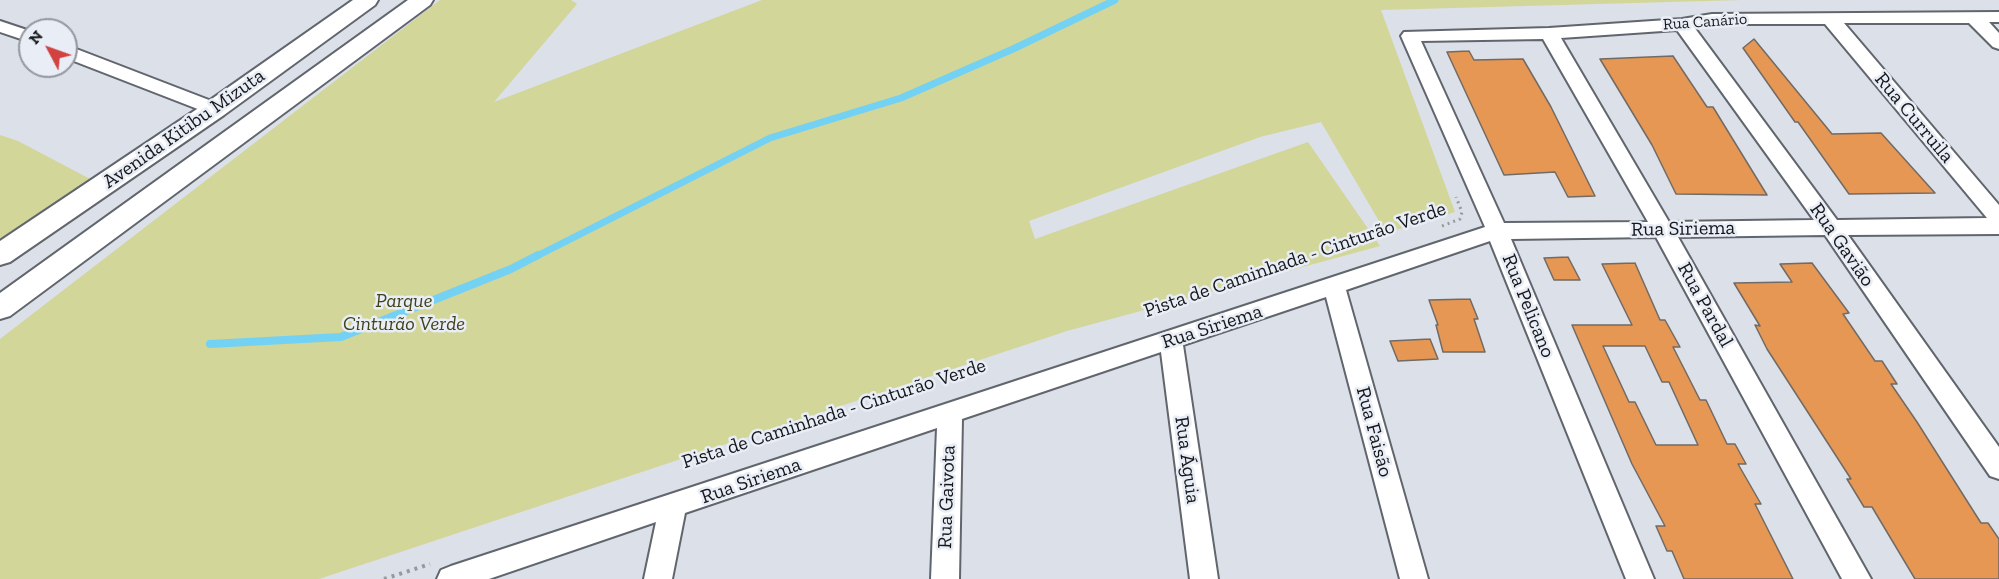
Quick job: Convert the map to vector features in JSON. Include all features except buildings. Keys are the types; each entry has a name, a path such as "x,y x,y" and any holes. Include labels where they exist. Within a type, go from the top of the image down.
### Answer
{"street":[{"name":"Avenida Kitibu Mizuta","path":"0,255 367,0"},
{"path":"0,308 422,0"},
{"path":"1974,17 1999,43"},
{"name":"Rua Canário","path":"1410,36 1550,33 1682,24 1712,19 1999,17"},
{"name":"Rua Curruila","path":"1830,18 1999,219"},
{"name":"Rua Gavião","path":"1682,24 1831,228 1999,468"},
{"path":"0,26 18,33"},
{"name":"Rua Pardal","path":"1550,33 1663,230 1857,579"},
{"name":"Rua Pelicano","path":"1410,36 1497,231 1640,579"},
{"path":"78,56 214,108"},
{"name":"Rua Siriema","path":"445,570 673,507 1497,231 1999,226"},
{"name":"Rua Faisão","path":"1334,286 1414,579"},
{"name":"Rua Águia","path":"1171,340 1204,579"},
{"name":"Rua Gaivota","path":"945,579 950,414"},
{"path":"658,579 673,507"}],"path":[{"name":"Pista de Caminhada - Cinturão Verde","path":"1440,227 1460,219 1462,212 1454,190"},
{"path":"384,579 445,570"}],"green space":[{"name":"Parque Cinturão Verde","path":"440,0 571,0 577,4 494,102 762,0 1742,0 1381,10 1455,212 1386,233 1321,122 1260,137 1029,221 1035,239 1308,142 1380,246 1067,331 319,579 0,579 0,339"},
{"path":"0,135 18,141 92,180 0,244"}],"waterway":[{"path":"535,257 770,138 901,98 1013,49 1115,0"},
{"path":"210,344 341,337 511,269 538,255"}]}
